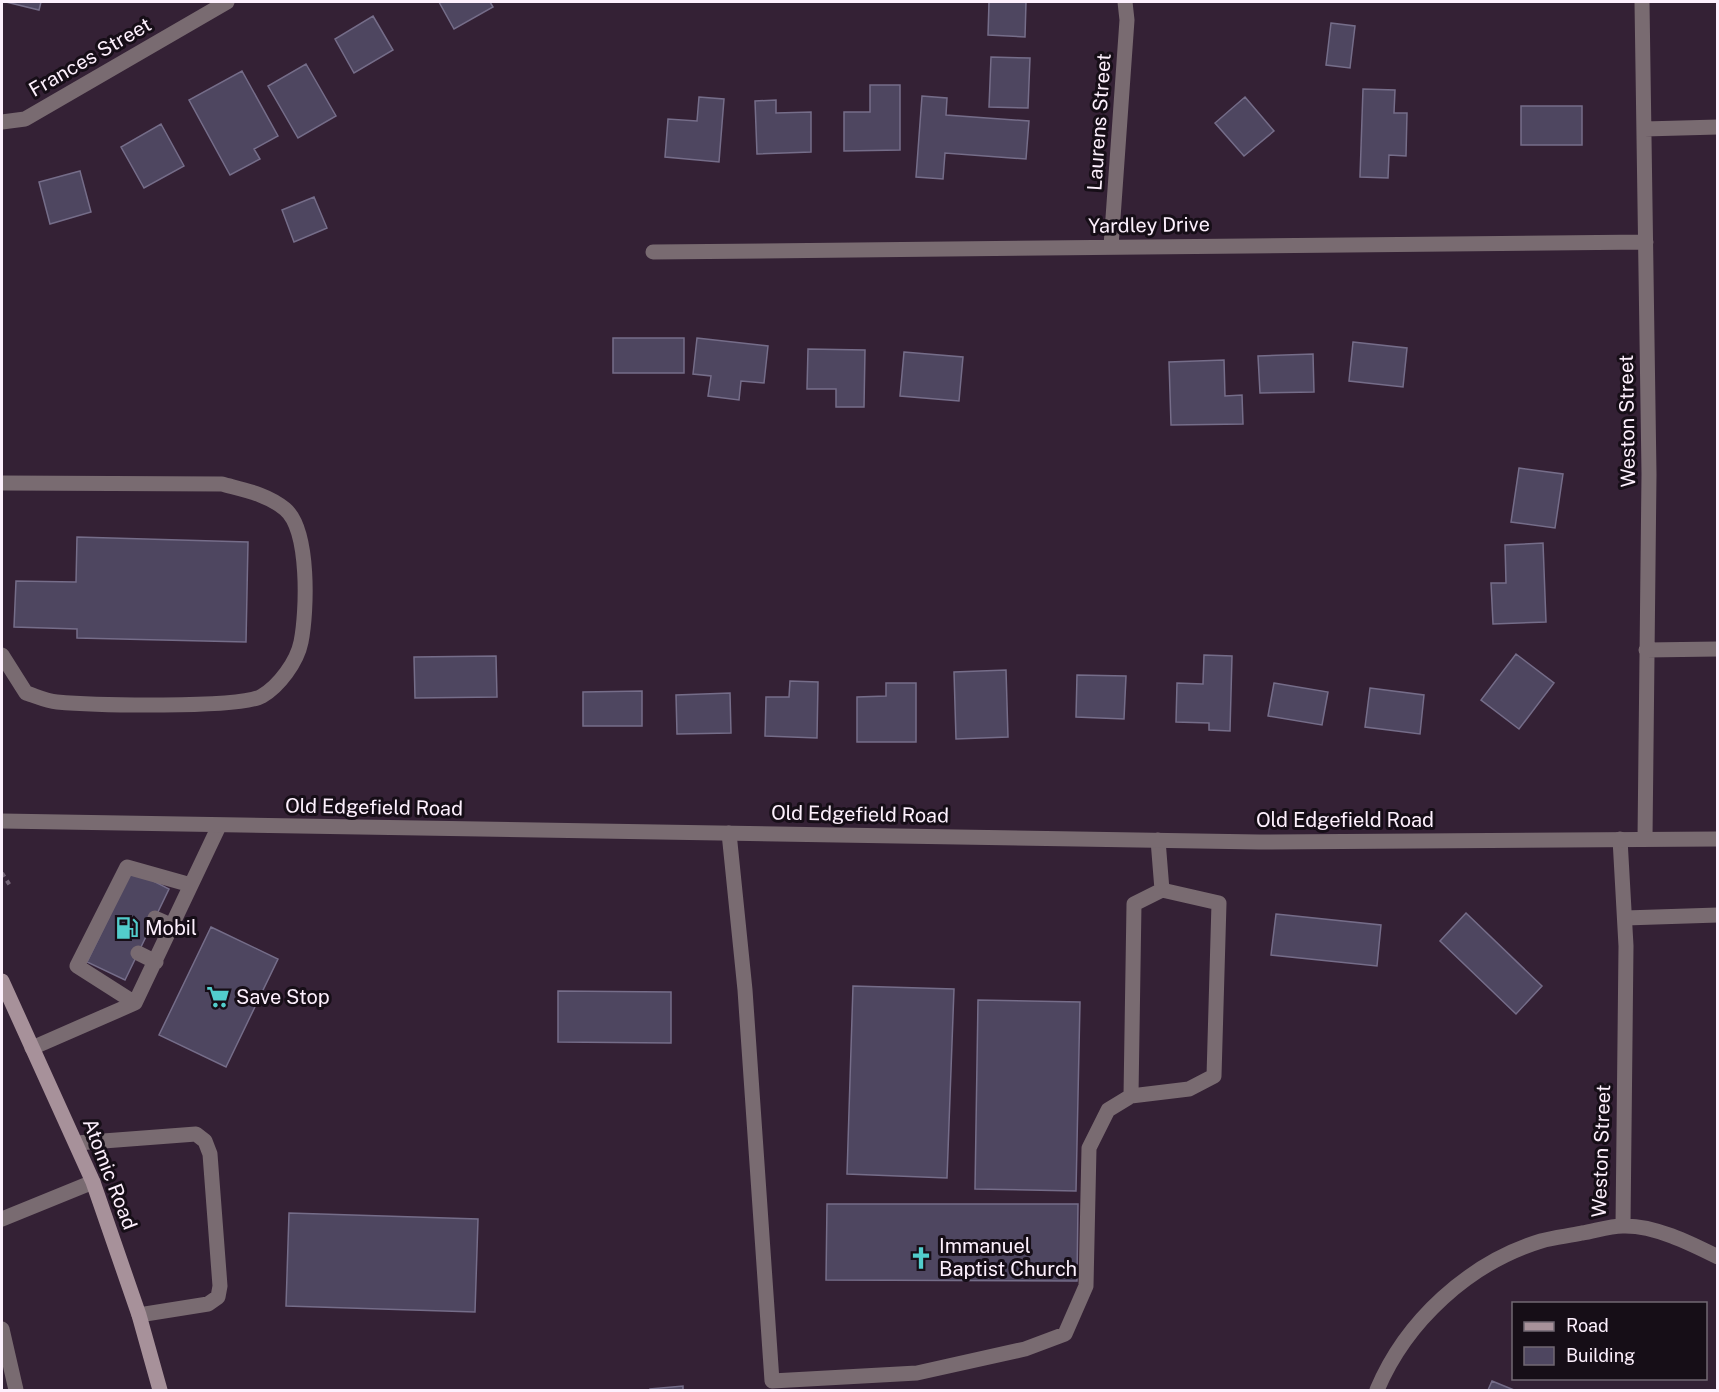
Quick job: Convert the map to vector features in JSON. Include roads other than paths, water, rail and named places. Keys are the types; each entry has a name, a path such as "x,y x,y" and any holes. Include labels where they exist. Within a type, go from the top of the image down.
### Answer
{"main road":[{"name":"Atomic Road","path":"2,981 93,1182 139,1315 160,1390"}],"street":[{"name":"Frances Street","path":"2,122 25,119 227,2"},
{"name":"Laurens Street","path":"1111,246 1127,20 1125,2"},
{"name":"Weston Street","path":"1642,2 1649,474 1645,839"},
{"path":"1644,129 1718,127"},
{"name":"Yardley Drive","path":"653,252 1646,242"},
{"path":"2,483 222,484 257,493 286,510 300,532 305,585 301,644 283,678 261,698 215,704 54,702 26,693 2,655"},
{"path":"1646,650 1718,649"},
{"name":"Old Edgefield Road","path":"2,821 1158,840 1718,839"},
{"path":"32,1048 135,1003 219,825"},
{"path":"729,833 746,990 772,1381 917,1373 1025,1349 1065,1334 1086,1286 1089,1148 1108,1110 1131,1096 1189,1089 1214,1076 1219,903 1162,890 1134,904 1131,1096"},
{"name":"Weston Street","path":"1377,1390 1401,1346 1423,1318 1449,1293 1478,1271 1509,1254 1542,1241 1623,1226 1624,918 1620,839"},
{"path":"1158,840 1162,890"},
{"path":"135,1003 77,966 114,900 127,867 191,885"},
{"path":"1624,918 1718,915"},
{"path":"155,918 171,926"},
{"path":"138,954 156,962"},
{"path":"77,1143 196,1134 205,1141 210,1154 220,1286 218,1297 208,1304 139,1315"},
{"path":"2,1219 93,1182"},
{"path":"1623,1226 1655,1231 1687,1242 1718,1257"},
{"path":"2,1329 16,1390"}],"place":[{"name":"Mobil","path":"127,928"},
{"name":"Save Stop","path":"218,997"},
{"name":"Immanuel Baptist Church","path":"921,1258"}]}
